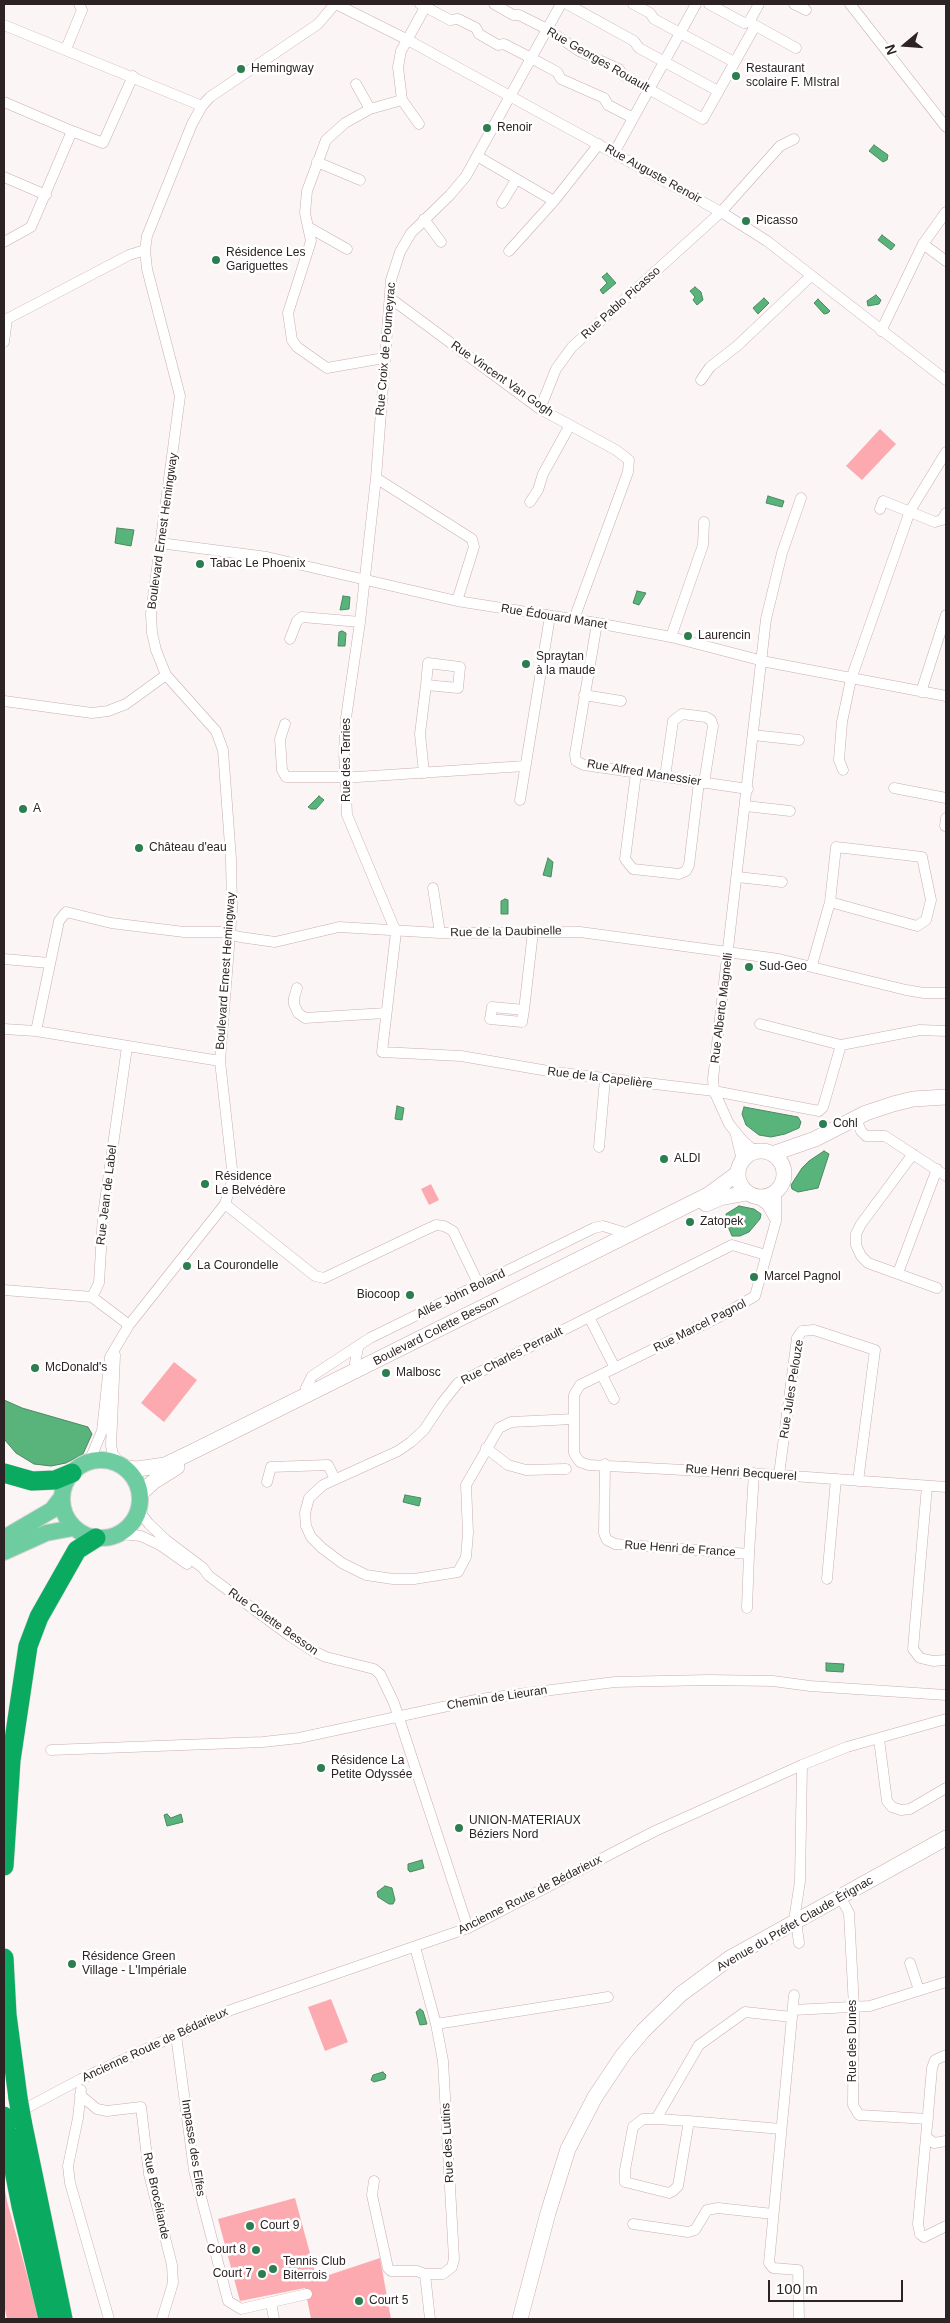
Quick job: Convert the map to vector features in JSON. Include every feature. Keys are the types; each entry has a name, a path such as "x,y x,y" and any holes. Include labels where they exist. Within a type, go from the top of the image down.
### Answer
{"highway":[{"path":"4,1473 32,1481 54,1480 72,1473"},
{"path":"4,1866 11,1760 28,1646 46,1603 77,1550 96,1538"},
{"path":"4,1958 7,2015 18,2098 9,2122 21,2206 48,2319"},
{"path":"9,2122 63,2319"}],"main road":[{"path":"766,1153 781,1163 783,1181 776,1192 766,1197 750,1195 742,1187 738,1169 748,1155 766,1153 815,1139 856,1119 906,1100 946,1097"},
{"path":"783,1169 815,1139"},
{"name":"Boulevard Colette Besson","path":"124,1466 137,1470 165,1465 302,1394 380,1359 708,1195 738,1169"},
{"name":"Boulevard Colette Besson","path":"140,1498 168,1472 342,1384 712,1201 750,1195"},
{"path":"4,1538 52,1510 62,1498 72,1473 88,1462 100,1460 124,1466 134,1476 140,1498 137,1515 130,1526 120,1534 108,1538 96,1538 73,1528 46,1533 4,1552"},
{"path":"62,1498 66,1517 73,1528"},
{"name":"Avenue du Préfet Claude Érignac","path":"520,2319 548,2213 568,2149 594,2096 622,2054 656,2016 699,1980 730,1958 946,1838"}],"street":[{"path":"66,49 82,10 79,4"},
{"name":"Rue Auguste Renoir","path":"335,4 406,39 721,212 767,241 946,380"},
{"name":"Boulevard Ernest Hemingway","path":"88,1462 102,1432 107,1368 110,1356 129,1325 225,1204 233,1178 220,1061 231,934 231,859 223,750 216,731 166,675 156,650 151,614 180,396 147,268 145,250 147,236 192,124 202,106 210,97 318,24 335,4"},
{"name":"Rue Georges Rouault","path":"494,4 513,15 519,15 547,29 579,51 619,69 623,75 703,119 718,91"},
{"name":"Rue Croix de Poumeyrac","path":"364,580 376,478 391,280 400,252 411,233 459,186 561,4"},
{"path":"566,4 634,41 639,48 718,91 752,24 759,4"},
{"path":"633,4 650,13 654,19 734,62"},
{"path":"614,153 696,4"},
{"path":"709,4 744,23 752,24 796,48"},
{"path":"794,4 806,10"},
{"path":"850,4 946,127"},
{"path":"419,124 402,100 398,67 406,39 424,5 450,20 458,19 476,28 479,34 498,44 504,44 557,72 561,79 604,98 608,104 633,118"},
{"path":"4,25 133,76 202,106"},
{"path":"4,102 103,143 133,76"},
{"path":"356,84 370,109"},
{"path":"384,358 327,368 297,347 292,340 288,312 310,241 310,228 305,212 307,190 326,140 345,123 370,109 402,100"},
{"path":"4,242 31,227 72,131"},
{"name":"Rue Pablo Picasso","path":"540,409 556,369 572,347 721,212 780,146 794,139"},
{"path":"509,251 554,201 599,144"},
{"path":"477,156 554,201"},
{"path":"317,162 360,180"},
{"path":"4,178 46,195"},
{"path":"502,203 516,180"},
{"path":"881,331 923,244 946,212"},
{"path":"424,219 441,242"},
{"path":"310,228 347,249"},
{"path":"923,244 946,261"},
{"path":"4,342 6,319 129,256 145,250"},
{"path":"700,380 710,367 737,346 811,276"},
{"name":"Rue Vincent Van Gogh","path":"390,298 540,409 616,450 629,460 628,472 574,619"},
{"path":"530,502 538,490 544,474 570,425"},
{"path":"843,770 839,760 841,732 851,679 910,511 946,452"},
{"path":"376,478 472,539 474,547 457,601"},
{"name":"Rue Alberto Magnelli","path":"736,1135 714,1091 713,1079 748,789 761,660 770,597 782,552 801,498"},
{"path":"880,509 883,501 935,522 942,520 946,513"},
{"path":"671,637 703,545 704,522"},
{"name":"Rue Édouard Manet","path":"160,543 267,557 457,601 574,619 671,637 761,660 946,696"},
{"name":"Rue des Terries","path":"364,580 346,718 347,815 396,932"},
{"path":"921,692 946,615"},
{"path":"520,800 550,616"},
{"path":"290,639 297,620 302,617 360,622"},
{"name":"Rue Alfred Manessier","path":"597,623 575,754 576,761 584,765 748,789"},
{"path":"4,701 92,713 108,711 126,704 166,675"},
{"path":"424,772 420,734 426,685"},
{"path":"584,695 621,701"},
{"path":"636,773 626,859 633,869 679,874 686,871 690,865 702,782 713,726 711,720 682,714 673,721 665,777"},
{"path":"285,724 280,739 282,770 286,777 346,776 525,766"},
{"path":"753,735 799,740"},
{"path":"894,788 946,798"},
{"path":"746,806 790,811"},
{"path":"812,965 830,902 836,847 916,854 922,857 931,900 926,920 918,926 830,902"},
{"path":"738,876 782,882"},
{"path":"433,888 440,933"},
{"name":"Rue de la Daubinelle","path":"48,963 59,921 66,912 111,923 184,932 221,932 275,942 338,927 396,932 440,933 580,932 812,965 906,990 924,993 946,993"},
{"path":"297,988 294,1004 298,1013 305,1018 386,1013 396,932"},
{"path":"524,1010 533,932"},
{"path":"4,959 48,963 36,1031"},
{"name":"Rue de la Capelière","path":"386,1013 382,1052 461,1056 605,1079 714,1091 818,1111 823,1107 841,1045"},
{"path":"760,1024 841,1045 920,1030 946,1031"},
{"path":"4,1029 36,1031 127,1048 220,1061"},
{"name":"Rue Jean de Label","path":"92,1297 99,1283 103,1215 127,1048"},
{"path":"599,1147 605,1079"},
{"path":"856,1119 861,1131 866,1136 885,1136 946,1176"},
{"path":"736,1135 752,1148 766,1153"},
{"path":"736,1135 741,1156 738,1169"},
{"path":"913,1154 861,1224 856,1234 856,1246 868,1263 942,1290"},
{"path":"898,1273 937,1169"},
{"name":"Rue Marcel Pagnol","path":"574,1419 574,1394 580,1386 751,1300 755,1296 776,1221 776,1192"},
{"path":"750,1195 766,1205 776,1221"},
{"path":"225,1204 315,1276 324,1278 436,1225 444,1226 453,1231 479,1285"},
{"name":"Allée John Boland","path":"302,1394 312,1376 358,1348 370,1338 594,1228 603,1226 629,1234"},
{"name":"Rue Charles Perrault","path":"486,1448 466,1485 468,1533 466,1557 458,1572 393,1579 366,1575 342,1562 322,1548 311,1537 306,1526 304,1512 309,1498 323,1485 398,1451 411,1442 424,1430 458,1383 732,1245 766,1255"},
{"path":"4,1290 92,1297 129,1325"},
{"path":"590,1317 615,1368"},
{"name":"Rue Jules Pelouze","path":"779,1475 797,1338 802,1331 814,1330 875,1350 858,1481"},
{"name":"Boulevard Ernest Hemingway","path":"116,1347 111,1446 113,1454 124,1466"},
{"path":"354,1363 358,1348"},
{"path":"302,1394 354,1363 368,1359 380,1359"},
{"path":"602,1375 614,1399"},
{"path":"566,1469 526,1470 508,1465 486,1448 499,1428 511,1422 574,1419"},
{"name":"Rue Henri Becquerel","path":"574,1419 574,1452 580,1462 589,1465 605,1464 754,1473 946,1487"},
{"name":"Rue Henri de France","path":"605,1464 604,1533 607,1540 615,1544 749,1554 754,1473"},
{"path":"267,1482 271,1467 328,1465 335,1480"},
{"path":"827,1579 836,1479"},
{"path":"926,1486 913,1649 920,1658 933,1661 946,1660"},
{"name":"Rue Colette Besson","path":"140,1498 142,1515 149,1524 166,1540 203,1568 209,1576 311,1650 326,1657 374,1669 386,1683 468,1928"},
{"name":"Rue Colette Besson","path":"120,1534 140,1536 160,1545 200,1574 209,1576"},
{"path":"747,1608 749,1554"},
{"name":"Chemin de Lieuran","path":"51,1750 263,1742 299,1738 480,1699 615,1682 773,1681 810,1686 946,1695"},
{"name":"Ancienne Route de Bédarieux","path":"9,2122 81,2079 231,2010 284,1990 468,1928 655,1831 802,1765 847,1747 946,1719"},
{"path":"879,1739 887,1801 892,1807 901,1810 910,1809 946,1788"},
{"path":"798,1943 795,1914 800,1864 802,1765"},
{"name":"Rue des Dunes","path":"841,1898 849,1913 854,2006 852,2105 859,2115 928,2119"},
{"name":"Rue des Lutins","path":"415,1947 436,2024 443,2061 454,2259 452,2267 443,2274 425,2274"},
{"path":"910,1963 919,1990"},
{"path":"656,2119 699,2045 745,2012 792,2013 870,2006 946,1982"},
{"path":"436,2024 608,1996"},
{"path":"794,1996 769,2263 773,2268 798,2270 799,2319"},
{"name":"Impasse des Elfes","path":"176,2035 194,2170 228,2301 241,2309 307,2294"},
{"path":"946,2055 935,2060 932,2068 918,2224 920,2234 924,2237 946,2226"},
{"path":"81,2079 78,2118 68,2166 70,2184 109,2319"},
{"name":"Rue Brocéliande","path":"80,2095 98,2109 107,2111 141,2107 149,2174 172,2265 173,2283 162,2319"},
{"path":"689,2121 678,2186 669,2193 625,2182 625,2170 633,2127 642,2119 689,2121 781,2129"},
{"path":"926,2137 934,2143 946,2141"},
{"path":"374,2181 372,2195 388,2268 391,2271 417,2271 425,2274 430,2319"},
{"path":"633,2224 688,2232 695,2230 707,2210 718,2208 773,2214"},
{"path":"271,2303 274,2319"}],"shaded area":[{"path":"874,145 888,155 887,160 883,162 869,151"},
{"path":"882,235 895,245 891,250 878,240"},
{"path":"607,273 616,283 603,294 600,290 607,283 602,277"},
{"path":"695,287 701,292 703,300 697,305 693,300 695,297 690,291"},
{"path":"876,295 881,300 879,304 868,306 867,301"},
{"path":"764,298 769,303 758,314 753,308"},
{"path":"818,299 830,311 828,313 824,314 814,303"},
{"path":"880,429 896,444 862,480 846,466"},
{"path":"768,496 784,501 782,507 766,503"},
{"path":"117,528 134,530 131,546 115,543"},
{"path":"637,591 646,593 639,605 633,603"},
{"path":"343,596 350,597 349,609 340,610"},
{"path":"339,632 346,633 345,646 338,646"},
{"path":"319,796 324,800 316,809 308,807"},
{"path":"548,858 553,862 551,877 543,875"},
{"path":"508,900 508,914 501,914 501,901"},
{"path":"397,1106 404,1108 402,1120 395,1119"},
{"path":"744,1107 798,1117 801,1122 799,1128 785,1134 771,1137 759,1135 746,1125 742,1114"},
{"path":"824,1151 829,1154 818,1188 798,1192 792,1189 791,1185 802,1168"},
{"path":"431,1184 439,1200 429,1205 421,1189"},
{"path":"739,1206 754,1209 761,1214 760,1219 749,1232 740,1236 732,1236 726,1222 726,1214"},
{"path":"174,1362 197,1380 164,1422 141,1403"},
{"path":"4,1400 22,1408 88,1427 92,1434 83,1454 66,1463 51,1466 34,1464 16,1453 4,1439"},
{"path":"405,1495 421,1498 419,1506 403,1502"},
{"path":"826,1663 844,1664 843,1672 826,1671"},
{"path":"167,1814 171,1818 181,1814 183,1822 167,1826 164,1815"},
{"path":"422,1860 424,1868 410,1872 408,1870 408,1864"},
{"path":"385,1886 392,1888 395,1900 393,1904 389,1904 378,1897 377,1892"},
{"path":"331,1999 348,2042 325,2051 308,2007"},
{"path":"420,2009 423,2011 427,2024 420,2025 416,2012"},
{"path":"383,2072 386,2075 385,2079 374,2082 371,2080 373,2075"},
{"path":"4,2185 39,2319 7,2319 4,2305"},
{"name":"Tennis Club Biterrois","path":"295,2198 317,2279 380,2258 391,2319 311,2319 305,2288 240,2301 218,2219"}],"place":[{"name":"Hemingway","path":"241,69"},
{"name":"Restaurant scolaire F. MIstral","path":"736,76"},
{"name":"Renoir","path":"487,128"},
{"name":"Picasso","path":"746,221"},
{"name":"Résidence Les Gariguettes","path":"216,260"},
{"name":"Tabac Le Phoenix","path":"200,564"},
{"name":"Laurencin","path":"688,636"},
{"name":"Spraytan à la maude","path":"526,664"},
{"name":"A","path":"23,809"},
{"name":"Château d'eau","path":"139,848"},
{"name":"Sud-Geo","path":"749,967"},
{"name":"Cohl","path":"823,1124"},
{"name":"ALDI","path":"664,1159"},
{"name":"Résidence Le Belvédère","path":"205,1184"},
{"name":"Zatopek","path":"690,1222"},
{"name":"La Courondelle","path":"187,1266"},
{"name":"Marcel Pagnol","path":"754,1277"},
{"name":"Biocoop","path":"410,1295"},
{"name":"McDonald's","path":"35,1368"},
{"name":"Malbosc","path":"386,1373"},
{"name":"Résidence La Petite Odyssée","path":"321,1768"},
{"name":"UNION-MATERIAUX Béziers Nord","path":"459,1828"},
{"name":"Résidence Green Village - L'Impériale","path":"72,1964"},
{"name":"Court 9","path":"250,2226"},
{"name":"Court 8","path":"256,2250"},
{"name":"Tennis Club Biterrois","path":"273,2269"},
{"name":"Court 7","path":"262,2274"},
{"name":"Court 5","path":"359,2301"}]}
